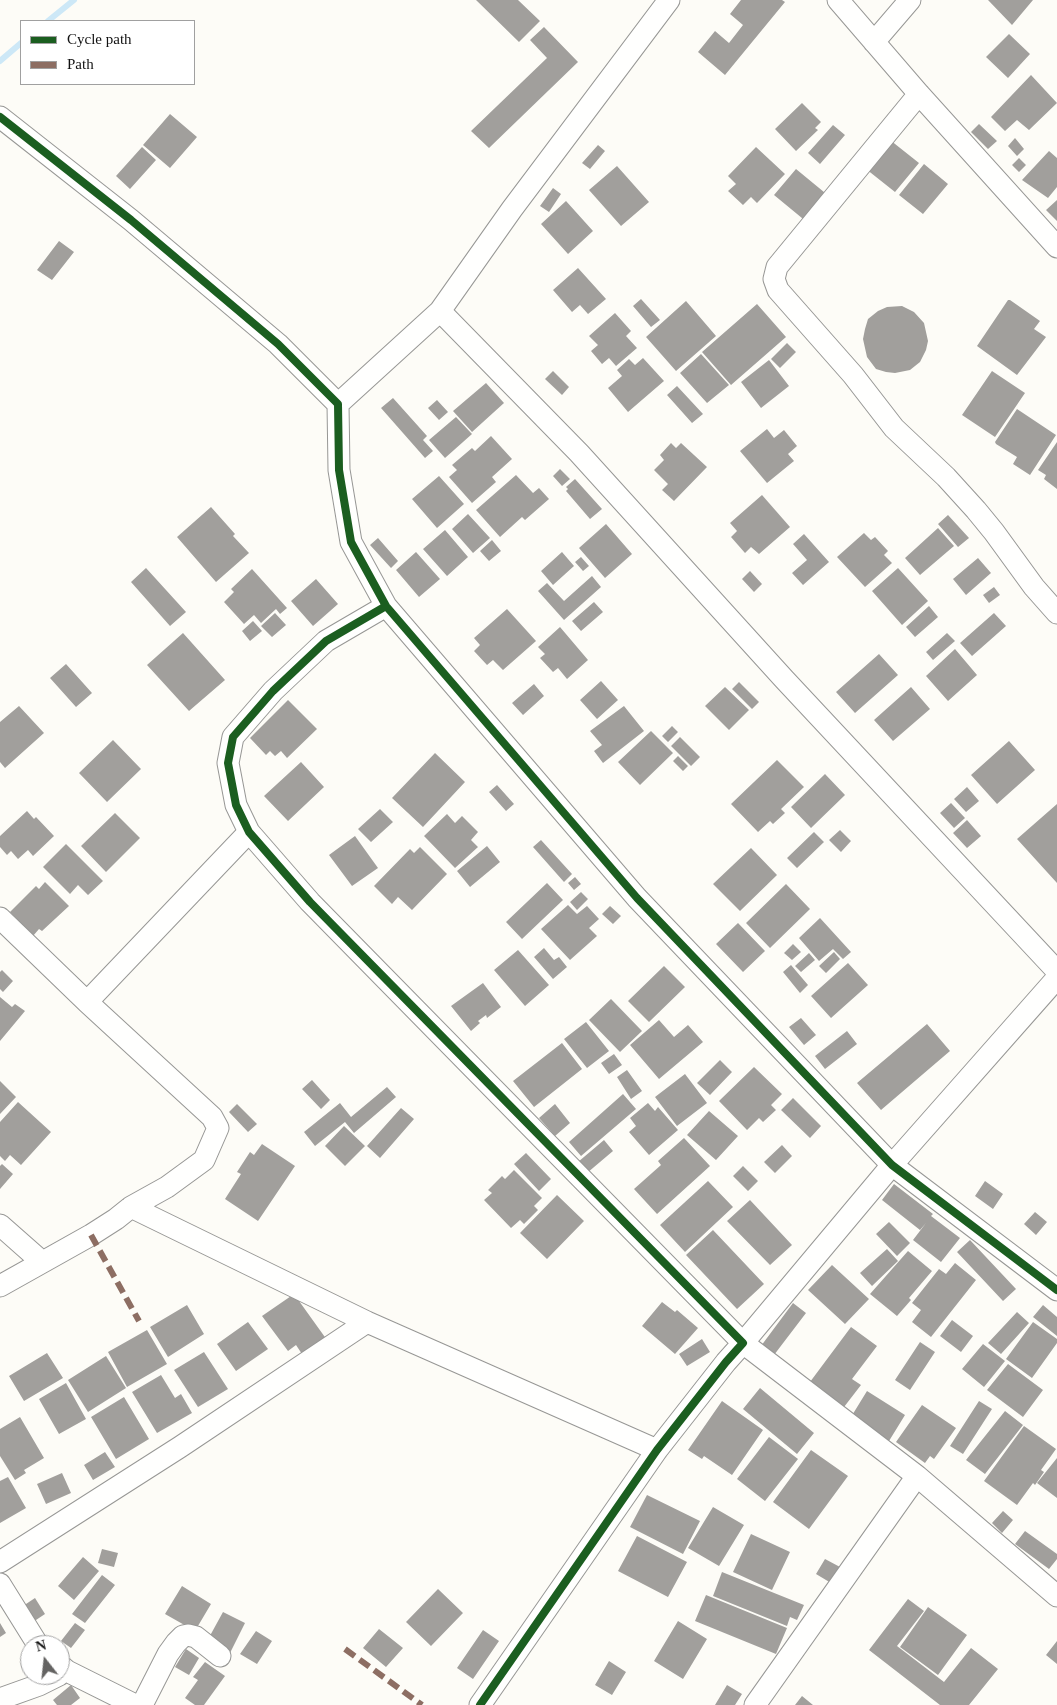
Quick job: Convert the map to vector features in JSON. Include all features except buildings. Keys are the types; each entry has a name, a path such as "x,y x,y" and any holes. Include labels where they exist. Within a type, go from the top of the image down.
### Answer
{"street":[{"path":"338,404 440,311 512,209 669,0"},
{"path":"838,0 1057,248"},
{"path":"874,42 910,0"},
{"path":"920,94 777,267 774,279 778,290 853,375 894,428 946,477 970,504 994,532 1034,587 1057,613"},
{"path":"0,117 131,220 278,344 338,404 339,470 351,542 386,606 637,898 892,1165 1057,1290"},
{"path":"440,311 579,453 791,686 1057,971"},
{"path":"386,606 326,642 273,691 233,738 228,763 236,805 249,832 310,902 743,1343 917,1476 1057,1596"},
{"path":"87,1002 249,832"},
{"path":"0,918 87,1002 212,1117 218,1128 204,1160 167,1187 131,1207 99,1230 0,1286"},
{"path":"480,1705 657,1450 726,1362 892,1165 1057,978"},
{"path":"131,1207 367,1322 657,1450"},
{"path":"0,1225 42,1262"},
{"path":"0,1562 180,1447 367,1322"},
{"path":"754,1705 917,1476"},
{"path":"0,1584 32,1635"},
{"path":"142,1705 168,1654 176,1642 183,1636 196,1637 220,1656"},
{"path":"70,1675 135,1705"},
{"path":"0,1699 41,1685"}],"waterway":[{"path":"49,20 74,0"},
{"path":"0,61 20,44"}],"marked path":[{"path":"91,1235 139,1321"},
{"path":"345,1649 422,1705"}],"cycle path":[{"path":"0,117 131,220 278,344 338,404 339,470 351,542 386,606 637,898 892,1165 1057,1290"},
{"path":"386,606 326,641 273,691 233,737 228,763 236,805 249,832 310,902 743,1343 657,1450 480,1705"}]}
